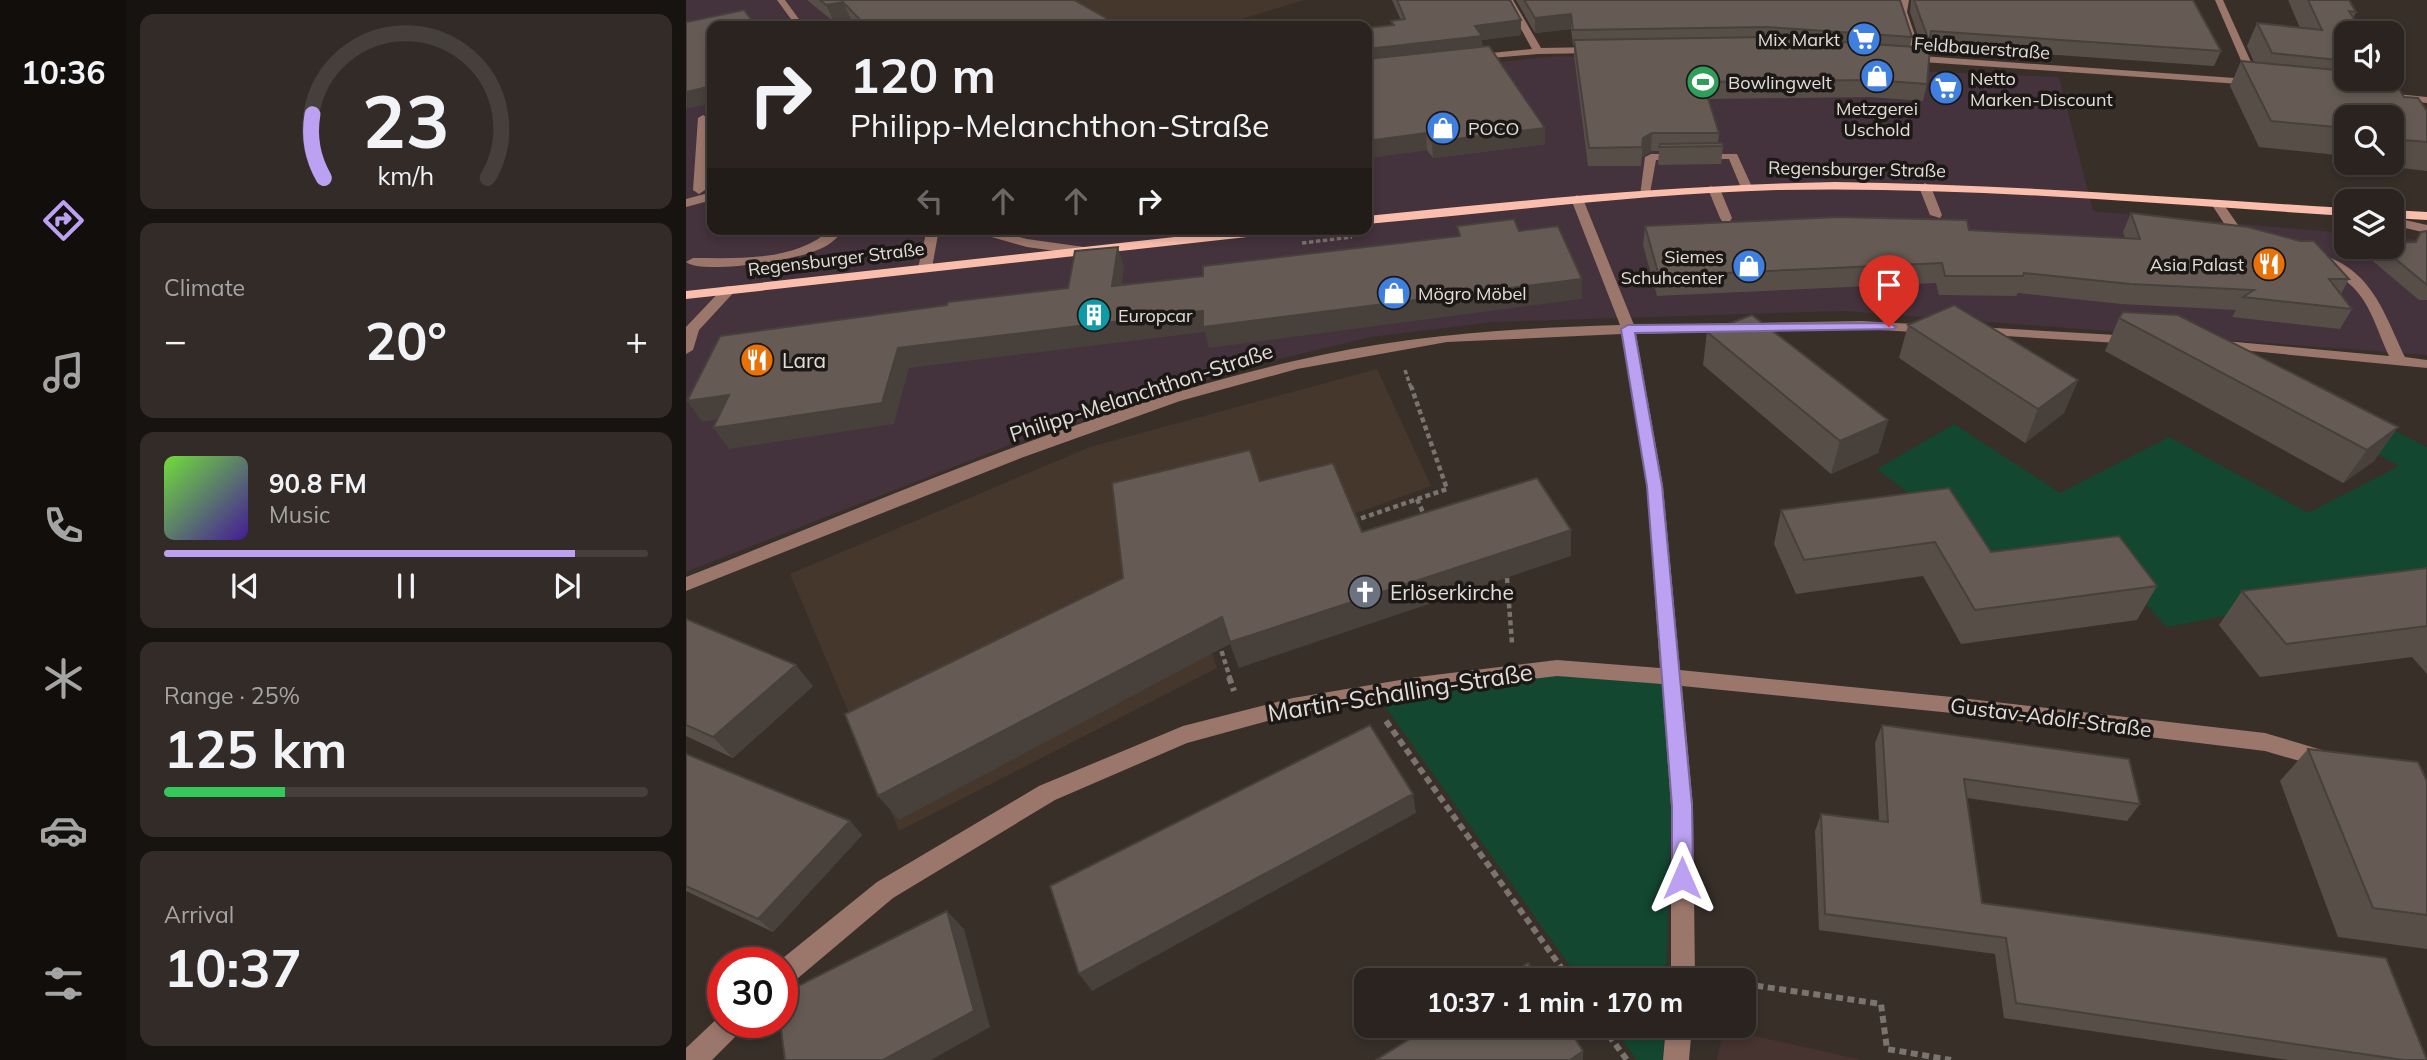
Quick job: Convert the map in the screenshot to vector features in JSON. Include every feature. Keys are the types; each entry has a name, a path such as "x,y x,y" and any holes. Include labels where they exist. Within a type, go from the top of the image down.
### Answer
{"main road":[{"name":"Regensburger Straße","path":"1372,220 1644,193 1746,187 1925,187 2334,211"},
{"path":"2404,215 2427,216"},
{"name":"Regensburger Straße","path":"686,295 1226,235"}],"street":[{"path":"781,0 796,21"},
{"path":"1509,0 1538,51"},
{"path":"1905,0 1903,12 1918,59"},
{"path":"2219,0 2255,82"},
{"path":"1462,59 1538,51 1605,50"},
{"name":"Feldbauerstraße","path":"1890,57 2268,83"},
{"path":"2387,96 2427,100"},
{"path":"704,118 699,184 707,179"},
{"path":"1644,193 1651,157 1732,156 1746,187"},
{"path":"1925,187 1936,215"},
{"path":"1714,189 1726,218"},
{"path":"686,203 707,197"},
{"path":"1577,199 1628,329 1655,486 1669,677 1682,806 1683,968"},
{"path":"2218,205 2232,228 2267,239"},
{"path":"2404,224 2427,229"},
{"path":"693,262 728,262 796,254 832,239 835,235"},
{"path":"925,268 932,248 933,235"},
{"path":"994,235 1027,243 1084,250"},
{"path":"2301,249 2344,271 2368,292 2399,361"},
{"path":"686,350 692,329 729,290"},
{"name":"Philipp-Melanchthon-Straße","path":"686,584 1015,454 1175,398 1296,365 1395,345 1447,338 1628,329 1862,325 2151,341"},
{"path":"2192,343 2427,364"},
{"name":"Martin-Schalling-Straße","path":"798,962 885,890 1047,793 1183,735 1293,706 1514,673 1557,668 1669,677"},
{"name":"Gustav-Adolf-Straße","path":"1669,677 1952,705 2264,742 2340,764"},
{"path":"693,1060 716,1038"},
{"path":"1676,1060 1678,1038"}],"path":[{"path":"1292,244 1359,236"},
{"path":"1343,524 1447,489 1408,379"},
{"path":"1417,499 1430,527"},
{"path":"1507,578 1514,673"},
{"path":"1218,640 1242,719"},
{"path":"1366,693 1561,968"},
{"path":"1756,986 1881,1004 1887,1049 1951,1060"},
{"path":"1611,1038 1627,1060"}],"shaded area":[{"path":"686,0 826,0 1030,21 707,21 707,235 1372,235 1372,74 1560,56 2059,77 2093,211 2334,232 2334,259 2404,259 2404,238 2427,241 2427,355 1843,311 1493,322 1371,337 1250,366 1012,444 686,572"},
{"path":"1067,0 1304,0 1235,21 1108,21"},
{"path":"1377,369 1431,486 1187,574 1217,668 899,831 790,574 1090,447"},
{"path":"1756,1036 1862,1060 1717,1060 1721,1038"}],"green space":[{"path":"2272,369 2427,447 2427,587 2418,579 2167,627 2102,557 2005,567 1877,469 1954,424 2060,493 2169,437 2308,513 2399,466 2238,374"},
{"path":"1561,674 1665,682 1671,812 1666,968 1571,968 1379,698"},
{"path":"1621,1038 1664,1038 1663,1060 1637,1060"}],"building":[{"path":"820,0 1074,0 1106,18 1106,21 861,21 843,2 826,5"},
{"path":"1397,0 1510,0 1521,20 1475,26 1482,36 1372,48 1372,27 1394,25 1391,21 1405,19"},
{"path":"1524,0 1900,0 1912,37 1767,27 1573,30 1571,14 1535,18"},
{"path":"1914,0 2193,0 2221,51 1931,31 1930,39"},
{"path":"2308,0 2349,0 2356,12 2349,11 2355,21 2334,21 2334,60 2272,53 2257,23 2322,30"},
{"path":"744,10 752,21 707,21 707,87 686,92 686,22"},
{"path":"1767,37 1930,48 1927,84 1872,80 1703,82 1719,133 1652,133 1643,138 1642,147 1589,148 1574,40"},
{"name":"POCO","path":"1489,46 1545,128 1432,142 1426,133 1372,140 1372,58"},
{"path":"2241,61 2334,70 2334,91 2400,91 2404,97 2418,98 2427,111 2427,142 2404,140 2404,105 2334,105 2334,127 2271,121"},
{"path":"1722,143 1723,146 1659,147 1660,144"},
{"path":"2131,213 2248,227 2300,241 2314,241 2349,279 2329,279 2352,309 2243,297 2254,290 2130,284 2024,273 2023,276 1945,276 1942,263 1659,276 1645,226 1837,217 1967,220 1969,230 2140,239"},
{"path":"1514,219 1519,231 1558,226 1582,279 1203,327 1203,311 898,348 882,403 713,428 729,395 687,401 720,336 947,305 948,302 1068,288 1075,251 1118,247 1112,286 1203,276 1203,266 1460,236 1457,226"},
{"path":"2427,231 2427,285 2396,259 2404,259 2404,242 2416,242 2421,232"},
{"path":"1954,305 2078,380 2038,409 1908,325"},
{"path":"2123,312 2178,315 2398,427 2367,450 2119,318"},
{"path":"1752,315 1888,420 1840,441 1707,332"},
{"path":"1250,450 1260,481 1333,463 1362,532 1537,478 1571,530 1230,642 1222,617 878,796 845,714 1123,578 1112,483"},
{"path":"1949,488 1991,552 2119,536 2157,586 1975,610 1935,542 1804,560 1781,510"},
{"path":"2427,568 2427,626 2286,644 2242,591"},
{"path":"686,619 796,665 713,737 686,725"},
{"path":"1370,725 1413,794 1079,974 1050,886"},
{"path":"1882,725 2129,759 2140,804 1964,779 1982,903 2386,958 2427,1060 2404,1060 2016,1003 2006,938 1825,914 1821,814 1888,822"},
{"path":"2308,749 2418,762 2427,781 2427,915 2373,908"},
{"path":"686,754 850,821 758,919 686,886"},
{"path":"947,911 974,1011 883,1060 785,1060 782,1038 798,1038 798,986"},
{"path":"1411,1038 1575,1038 1583,1051 1570,1060 1376,1060"}],"place":[{"name":"Mix Markt","path":"1864,39"},
{"name":"Metzgerei Uschold","path":"1877,76"},
{"name":"Bowlingwelt","path":"1703,82"},
{"name":"Netto Marken-Discount","path":"1946,88"},
{"name":"POCO","path":"1443,128"},
{"name":"Asia Palast","path":"2269,264"},
{"name":"Siemes Schuhcenter","path":"1749,266"},
{"name":"Mögro Möbel","path":"1394,293"},
{"name":"Europcar","path":"1094,315"},
{"name":"Lara","path":"757,360"},
{"name":"Erlöserkirche","path":"1365,592"}],"route":[{"path":"1682,878 1682,806 1669,677 1655,486 1628,329 1862,325 1889,327"}]}
